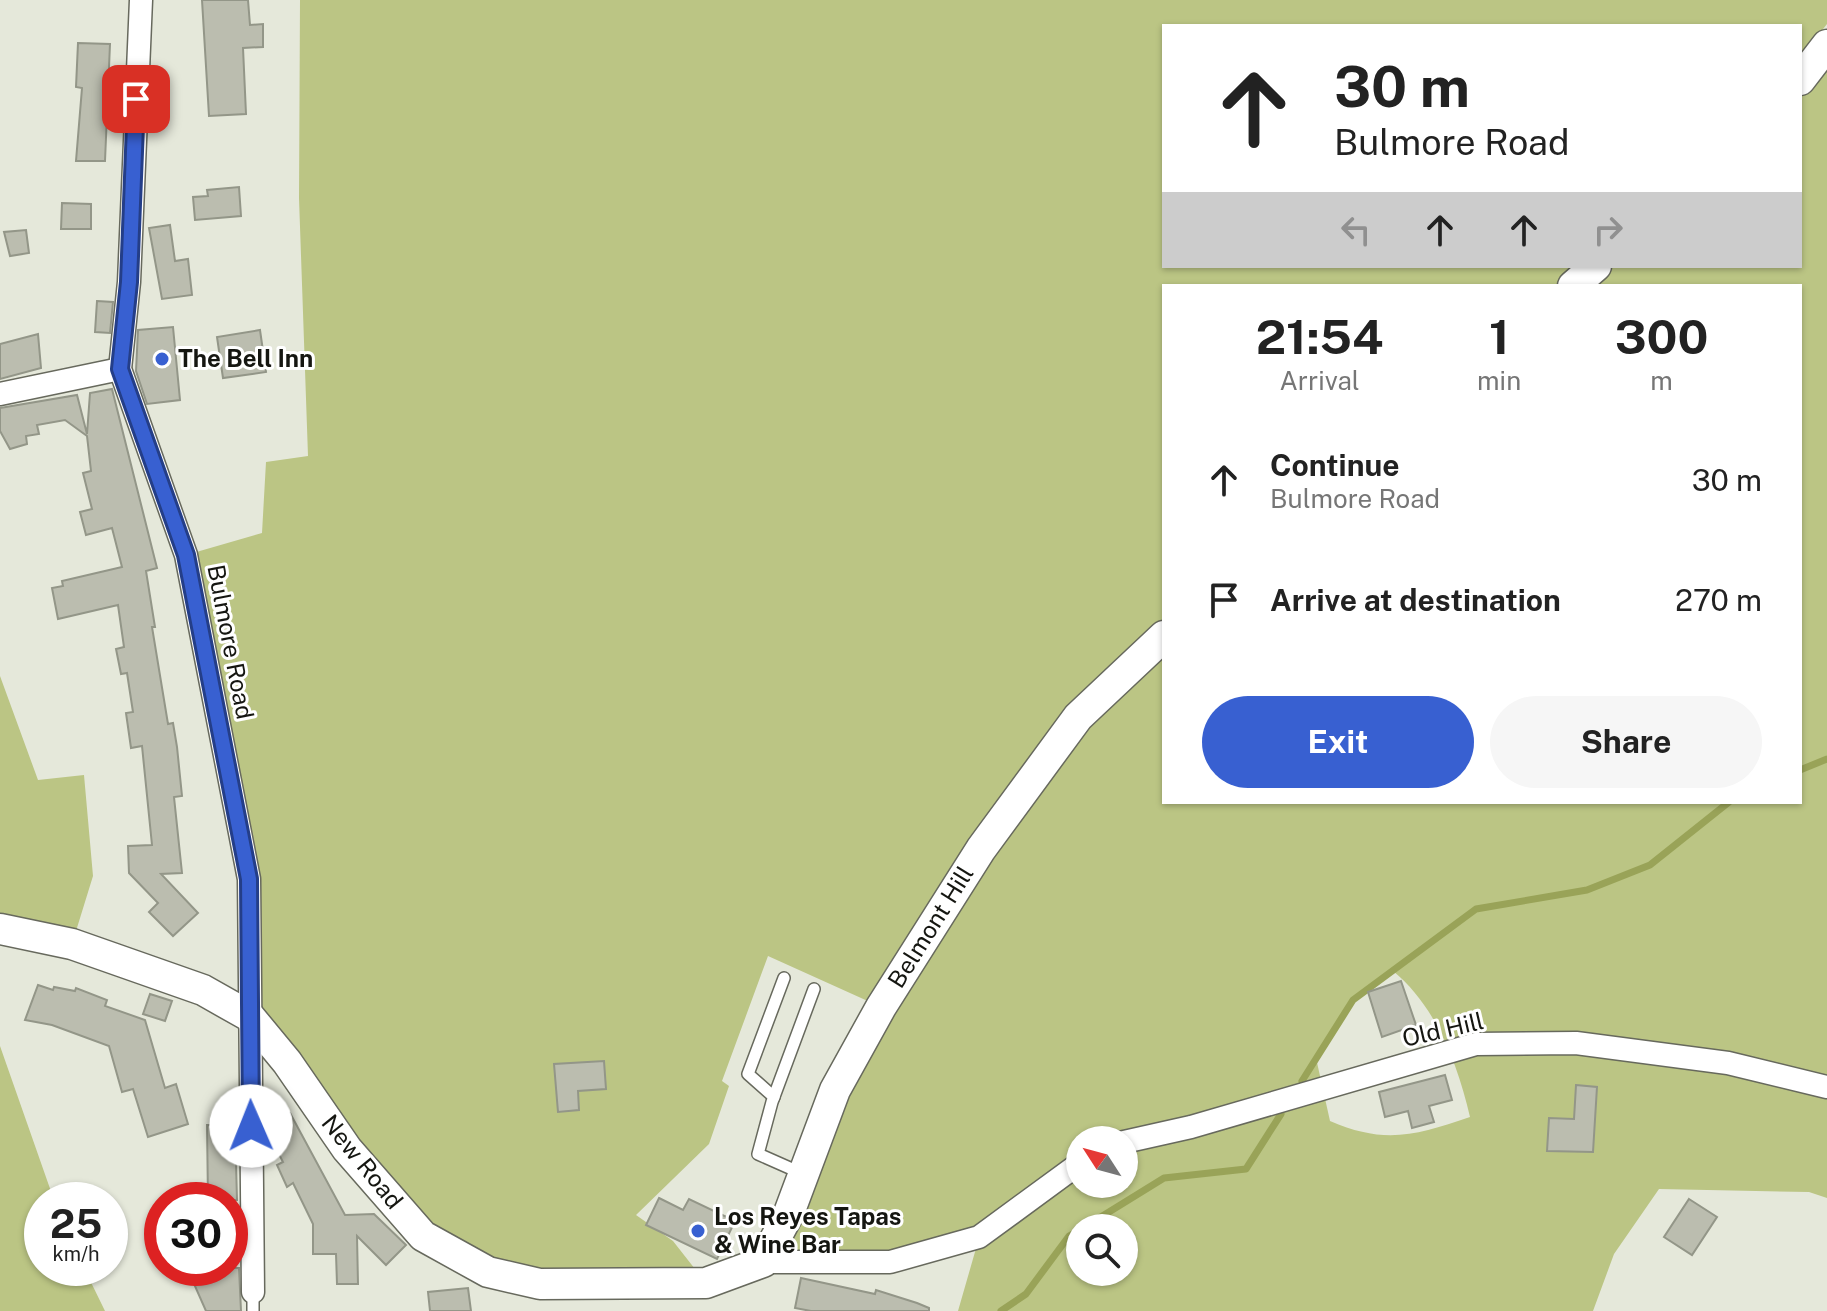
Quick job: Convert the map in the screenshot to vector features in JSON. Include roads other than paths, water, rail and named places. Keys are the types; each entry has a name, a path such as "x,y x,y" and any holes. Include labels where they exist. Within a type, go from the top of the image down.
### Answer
{"main road":[{"path":"1802,77 1827,45"},
{"path":"1575,284 1594,268"},
{"name":"Belmont Hill","path":"763,1262 805,1174 835,1090 881,1007 981,849 1078,717 1162,638"},
{"name":"New Road","path":"0,929 72,944 203,990 249,1016 287,1062 347,1149 423,1236 488,1272 540,1284 706,1283 763,1262"}],"street":[{"name":"Bulmore Road","path":"141,0 129,282 120,369 189,565 249,879 253,1302"},
{"path":"0,394 120,369"},
{"name":"Old Hill","path":"1138,1139 1191,1127 1476,1044 1576,1043 1728,1063 1827,1087"},
{"path":"763,1262 890,1262 979,1237 1066,1173"}],"lane":[{"path":"774,1097 748,1074 784,978"},
{"path":"805,1174 758,1154 774,1097 814,989"}],"waterway":[{"path":"1802,769 1827,759"},
{"path":"1302,1081 1353,1000 1476,909 1587,890 1650,865 1726,804"},
{"path":"1106,1214 1164,1178 1246,1169 1281,1114"},
{"path":"1001,1311 1026,1294 1066,1240"}],"place":[{"name":"The Bell Inn","path":"162,359"},
{"name":"Los Reyes Tapas & Wine Bar","path":"698,1231"}]}
